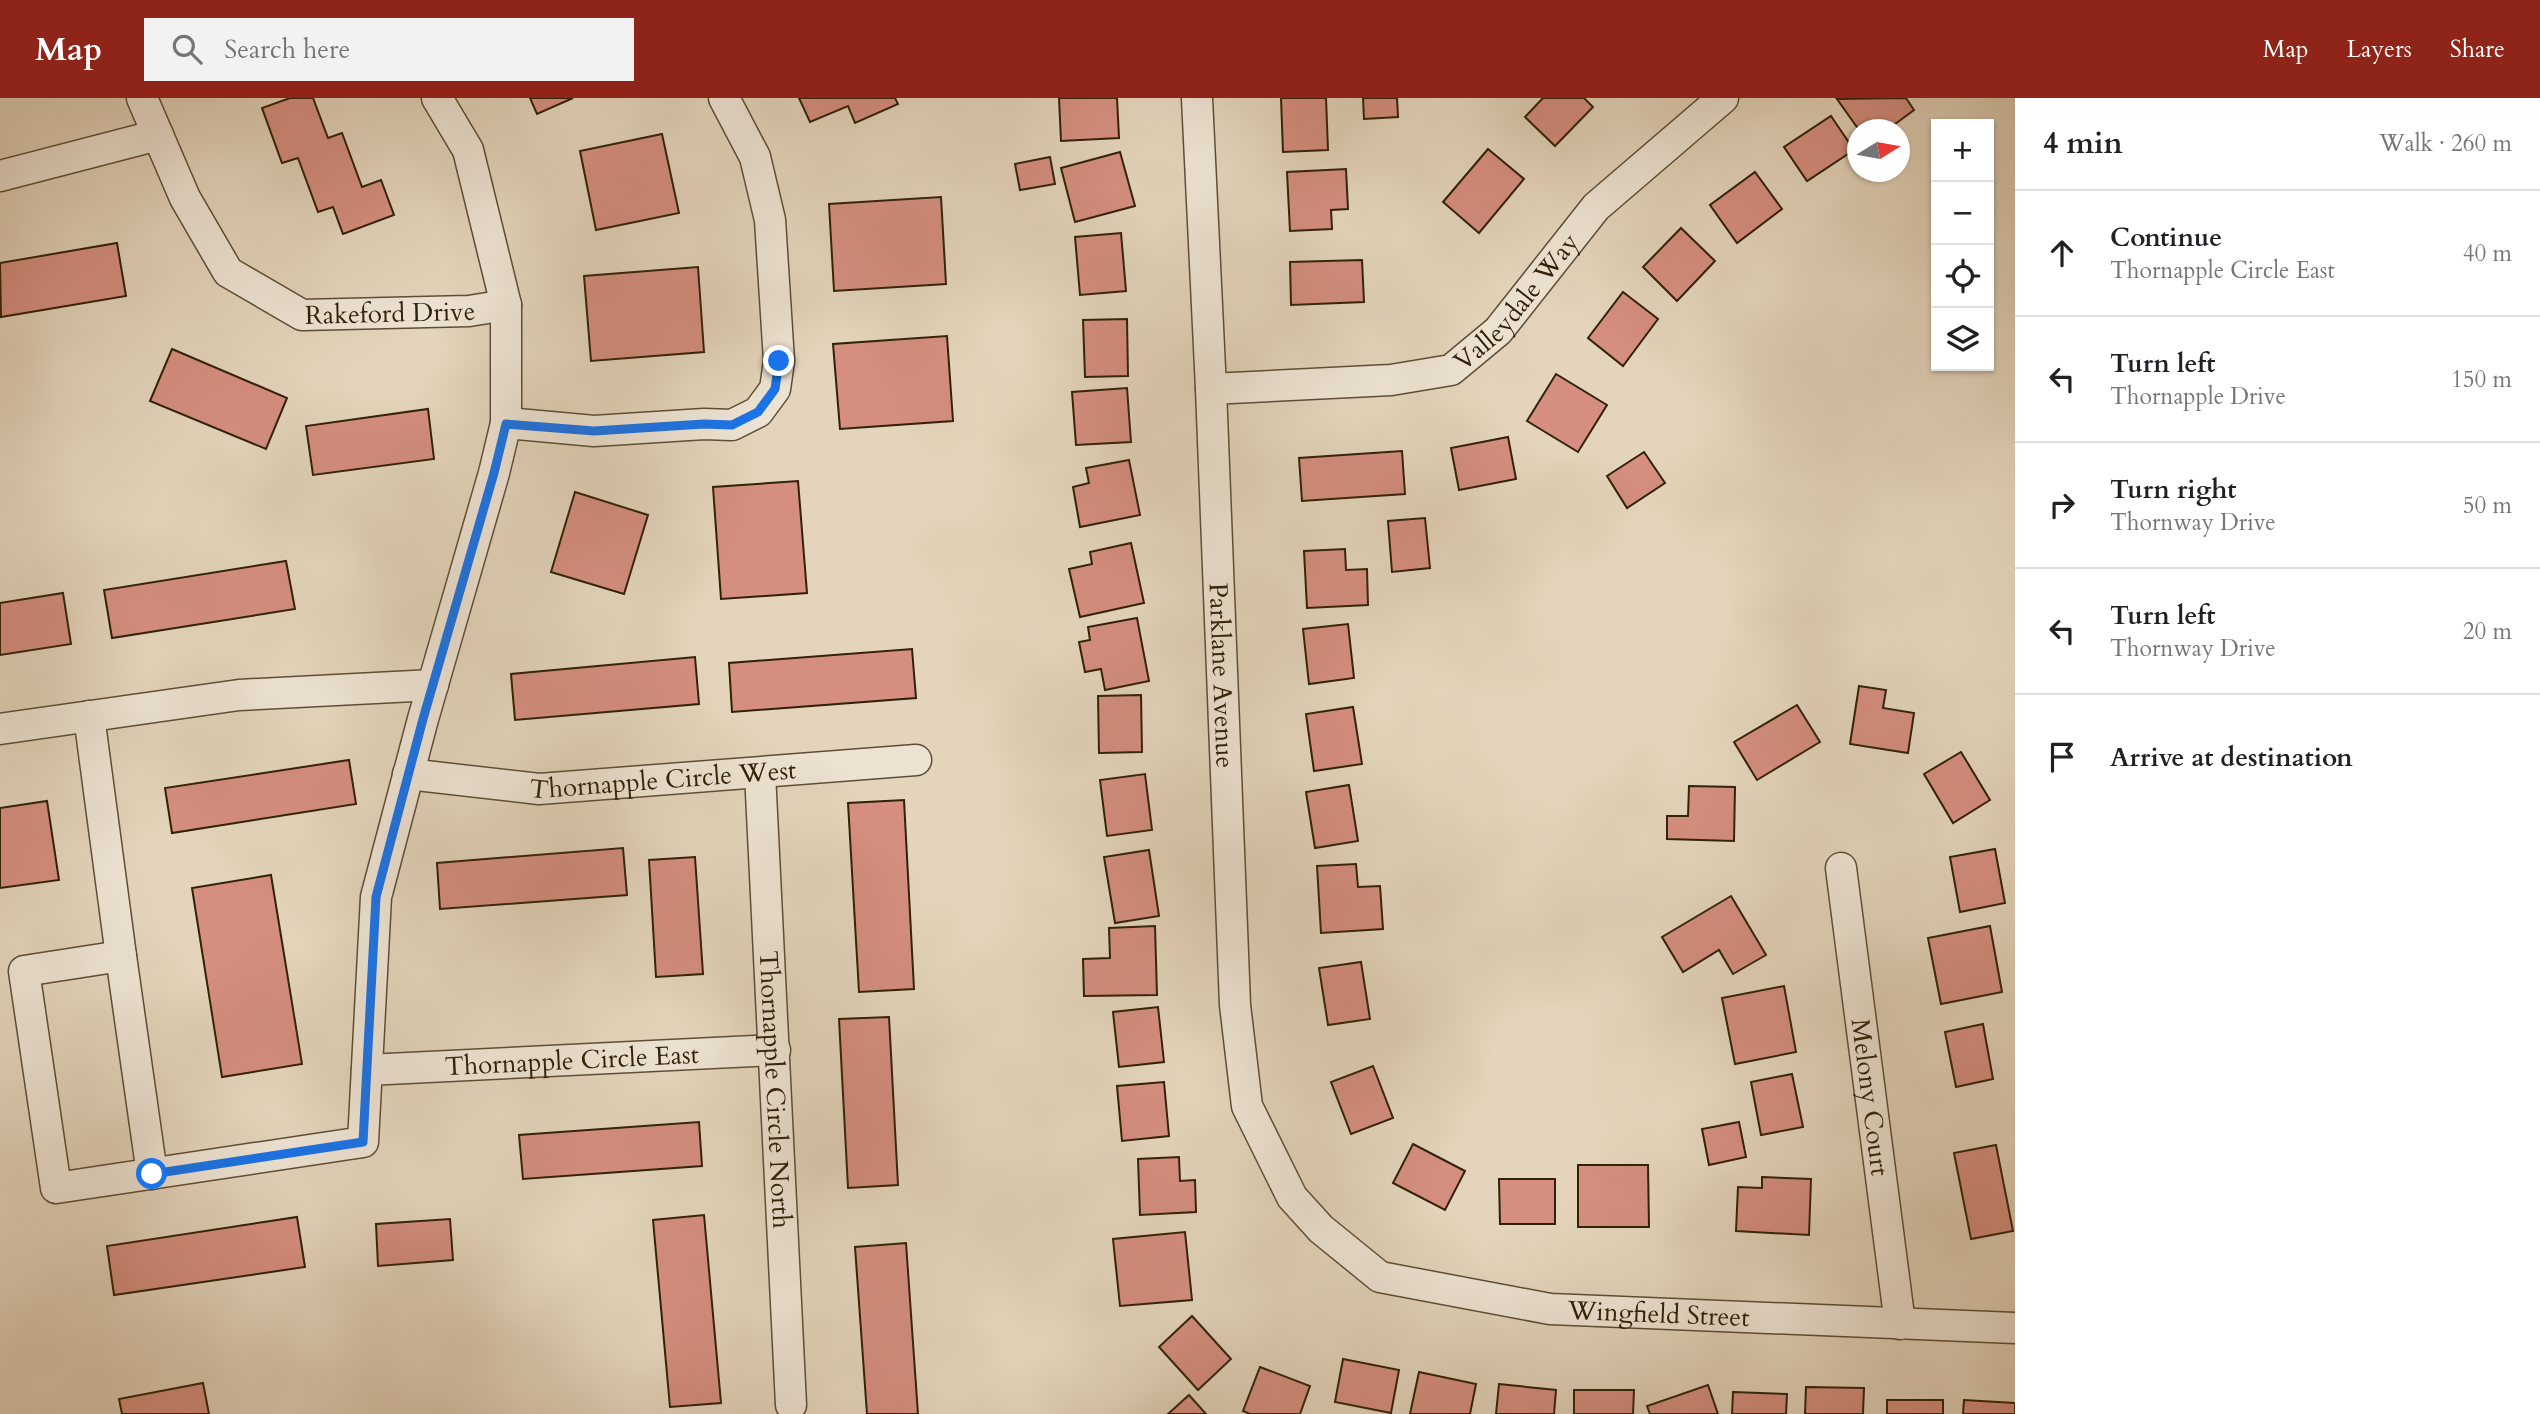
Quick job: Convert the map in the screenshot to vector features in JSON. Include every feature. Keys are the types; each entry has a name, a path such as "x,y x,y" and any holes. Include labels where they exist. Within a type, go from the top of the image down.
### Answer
{"street":[{"name":"Rakeford Drive","path":"142,98 185,198 228,272 302,315 470,311 506,305"},
{"path":"121,956 24,971 56,1188 363,1142 376,897 506,424 506,305 468,150 437,98"},
{"path":"506,424 594,431 704,424 732,425 758,412 775,389 779,361 770,220 755,157 724,98"},
{"name":"Parklane Avenue","path":"1197,98 1211,389 1234,1005 1247,1106 1292,1197 1321,1228"},
{"name":"Valleydale Way","path":"1211,389 1391,380 1451,370 1499,331 1595,207 1723,98"},
{"path":"0,176 158,135"},
{"path":"0,730 239,695 433,685"},
{"path":"89,716 152,1174"},
{"name":"Thornapple Circle West","path":"408,774 539,789 916,760"},
{"name":"Thornapple Circle North","path":"760,773 791,1405"},
{"name":"Melony Court","path":"1841,868 1900,1324"},
{"name":"Thornapple Circle East","path":"367,1070 775,1050"},
{"name":"Wingfield Street","path":"1321,1228 1380,1277 1550,1309 2015,1328"}],"building":[{"path":"290,98 313,98 328,138 342,133 362,187 381,180 394,215 343,234 333,207 318,212 298,158 282,163 262,108"},
{"path":"530,98 573,98 537,114"},
{"path":"799,98 895,98 898,104 855,123 848,106 810,122"},
{"path":"1059,98 1117,98 1119,138 1061,141"},
{"path":"1281,98 1326,98 1328,150 1283,152"},
{"path":"1363,98 1397,98 1398,117 1364,119"},
{"path":"1543,98 1584,98 1593,107 1555,146 1525,117"},
{"path":"1906,98 1914,110 1902,119 1851,119 1837,99"},
{"path":"1831,116 1847,140 1847,155 1807,181 1784,147"},
{"path":"662,134 679,213 596,230 580,151"},
{"path":"1488,149 1524,179 1479,233 1443,202"},
{"path":"1120,152 1135,206 1075,222 1061,168"},
{"path":"1050,157 1055,184 1020,190 1015,164"},
{"path":"1346,169 1348,209 1331,210 1332,229 1290,231 1287,172"},
{"path":"1755,172 1782,209 1737,243 1710,205"},
{"path":"941,197 946,284 834,291 829,204"},
{"path":"1681,228 1715,261 1677,301 1643,267"},
{"path":"1121,233 1126,291 1080,295 1075,237"},
{"path":"117,243 126,296 1,317 0,263"},
{"path":"1362,260 1364,302 1291,305 1290,262"},
{"path":"698,267 704,352 591,361 584,276"},
{"path":"1623,292 1658,319 1623,366 1588,338"},
{"path":"1127,319 1128,376 1085,377 1083,320"},
{"path":"947,336 953,421 840,429 833,344"},
{"path":"172,349 287,398 266,449 150,401"},
{"path":"1556,374 1607,405 1578,452 1527,421"},
{"path":"1127,388 1131,442 1076,445 1072,392"},
{"path":"428,409 434,459 313,475 306,426"},
{"path":"1508,437 1516,479 1459,490 1451,448"},
{"path":"1402,451 1405,494 1302,501 1299,458"},
{"path":"1644,452 1665,483 1627,508 1607,476"},
{"path":"1129,460 1140,515 1080,527 1073,487 1089,483 1086,468"},
{"path":"798,481 807,593 721,599 713,487"},
{"path":"575,492 648,515 624,594 551,572"},
{"path":"1425,518 1430,568 1392,572 1388,521"},
{"path":"1131,543 1144,603 1080,617 1069,569 1092,564 1090,552"},
{"path":"1345,549 1346,570 1367,569 1368,605 1307,608 1304,551"},
{"path":"286,561 295,609 112,638 104,590"},
{"path":"63,593 71,644 0,655 0,603"},
{"path":"1137,618 1149,681 1105,690 1101,669 1085,672 1079,642 1090,640 1088,627"},
{"path":"1348,624 1354,678 1309,684 1303,629"},
{"path":"912,649 916,698 732,712 729,663"},
{"path":"695,657 699,704 515,720 511,674"},
{"path":"1859,686 1886,690 1883,708 1914,713 1908,753 1850,744"},
{"path":"1141,695 1142,752 1099,753 1098,696"},
{"path":"1797,705 1820,742 1757,780 1734,742"},
{"path":"1353,707 1362,764 1314,771 1306,714"},
{"path":"1961,752 1990,800 1953,823 1924,774"},
{"path":"349,760 356,804 172,833 165,788"},
{"path":"1145,774 1152,830 1107,836 1100,780"},
{"path":"1349,785 1358,841 1315,848 1306,792"},
{"path":"1689,786 1735,787 1734,841 1667,839 1667,816 1688,816"},
{"path":"904,800 914,989 859,992 848,803"},
{"path":"47,801 59,880 0,888 0,808"},
{"path":"623,848 627,895 440,909 437,863"},
{"path":"1995,849 2005,903 1960,912 1950,857"},
{"path":"1149,850 1159,916 1115,923 1104,857"},
{"path":"695,857 703,974 656,977 649,860"},
{"path":"1356,864 1358,887 1380,886 1383,929 1321,933 1317,866"},
{"path":"271,875 302,1064 222,1077 192,888"},
{"path":"1731,896 1766,955 1733,974 1719,950 1683,972 1662,937"},
{"path":"1155,926 1157,995 1084,996 1083,959 1110,958 1109,928"},
{"path":"1990,926 2002,992 1941,1004 1928,938"},
{"path":"1361,962 1370,1019 1328,1025 1319,968"},
{"path":"1784,986 1796,1052 1735,1064 1722,998"},
{"path":"1158,1007 1164,1062 1119,1067 1113,1012"},
{"path":"889,1017 898,1185 848,1188 839,1019"},
{"path":"1983,1024 1993,1079 1956,1087 1945,1032"},
{"path":"1373,1066 1393,1118 1351,1134 1331,1082"},
{"path":"1792,1074 1803,1127 1761,1135 1751,1082"},
{"path":"1164,1082 1169,1136 1122,1141 1117,1086"},
{"path":"699,1122 702,1166 523,1179 519,1135"},
{"path":"1739,1122 1746,1157 1709,1165 1702,1129"},
{"path":"1413,1144 1465,1171 1445,1210 1393,1183"},
{"path":"1996,1145 2013,1231 1971,1239 1954,1153"},
{"path":"1179,1157 1180,1181 1195,1180 1196,1212 1140,1215 1138,1159"},
{"path":"1578,1165 1648,1165 1649,1227 1578,1227"},
{"path":"1762,1177 1811,1179 1809,1235 1736,1231 1738,1187 1762,1188"},
{"path":"1499,1179 1555,1179 1555,1224 1500,1224"},
{"path":"704,1215 721,1403 670,1407 653,1220"},
{"path":"297,1217 305,1267 114,1295 107,1246"},
{"path":"450,1219 453,1260 378,1266 376,1224"},
{"path":"1185,1232 1192,1300 1120,1306 1113,1239"},
{"path":"906,1243 918,1414 867,1414 855,1247"},
{"path":"1192,1316 1231,1359 1198,1390 1159,1347"},
{"path":"1343,1359 1399,1370 1391,1413 1335,1402"},
{"path":"1260,1367 1310,1386 1300,1414 1250,1414 1243,1411"},
{"path":"1419,1372 1476,1384 1470,1414 1410,1414"},
{"path":"203,1383 209,1414 122,1414 119,1399"},
{"path":"1499,1384 1556,1390 1554,1414 1496,1414"},
{"path":"1708,1385 1718,1414 1650,1414 1647,1406"},
{"path":"1806,1387 1864,1388 1863,1414 1805,1414"},
{"path":"1574,1390 1634,1390 1633,1414 1574,1414"},
{"path":"1733,1392 1787,1394 1786,1414 1732,1414"},
{"path":"1189,1395 1206,1414 1168,1414"},
{"path":"1887,1400 1943,1400 1943,1414 1887,1414"},
{"path":"1964,1400 2015,1403 2015,1414 1963,1414"}],"route":[{"path":"152,1174 363,1142 376,897 506,424 594,431 704,424 732,425 758,412 775,389 779,361"}]}
